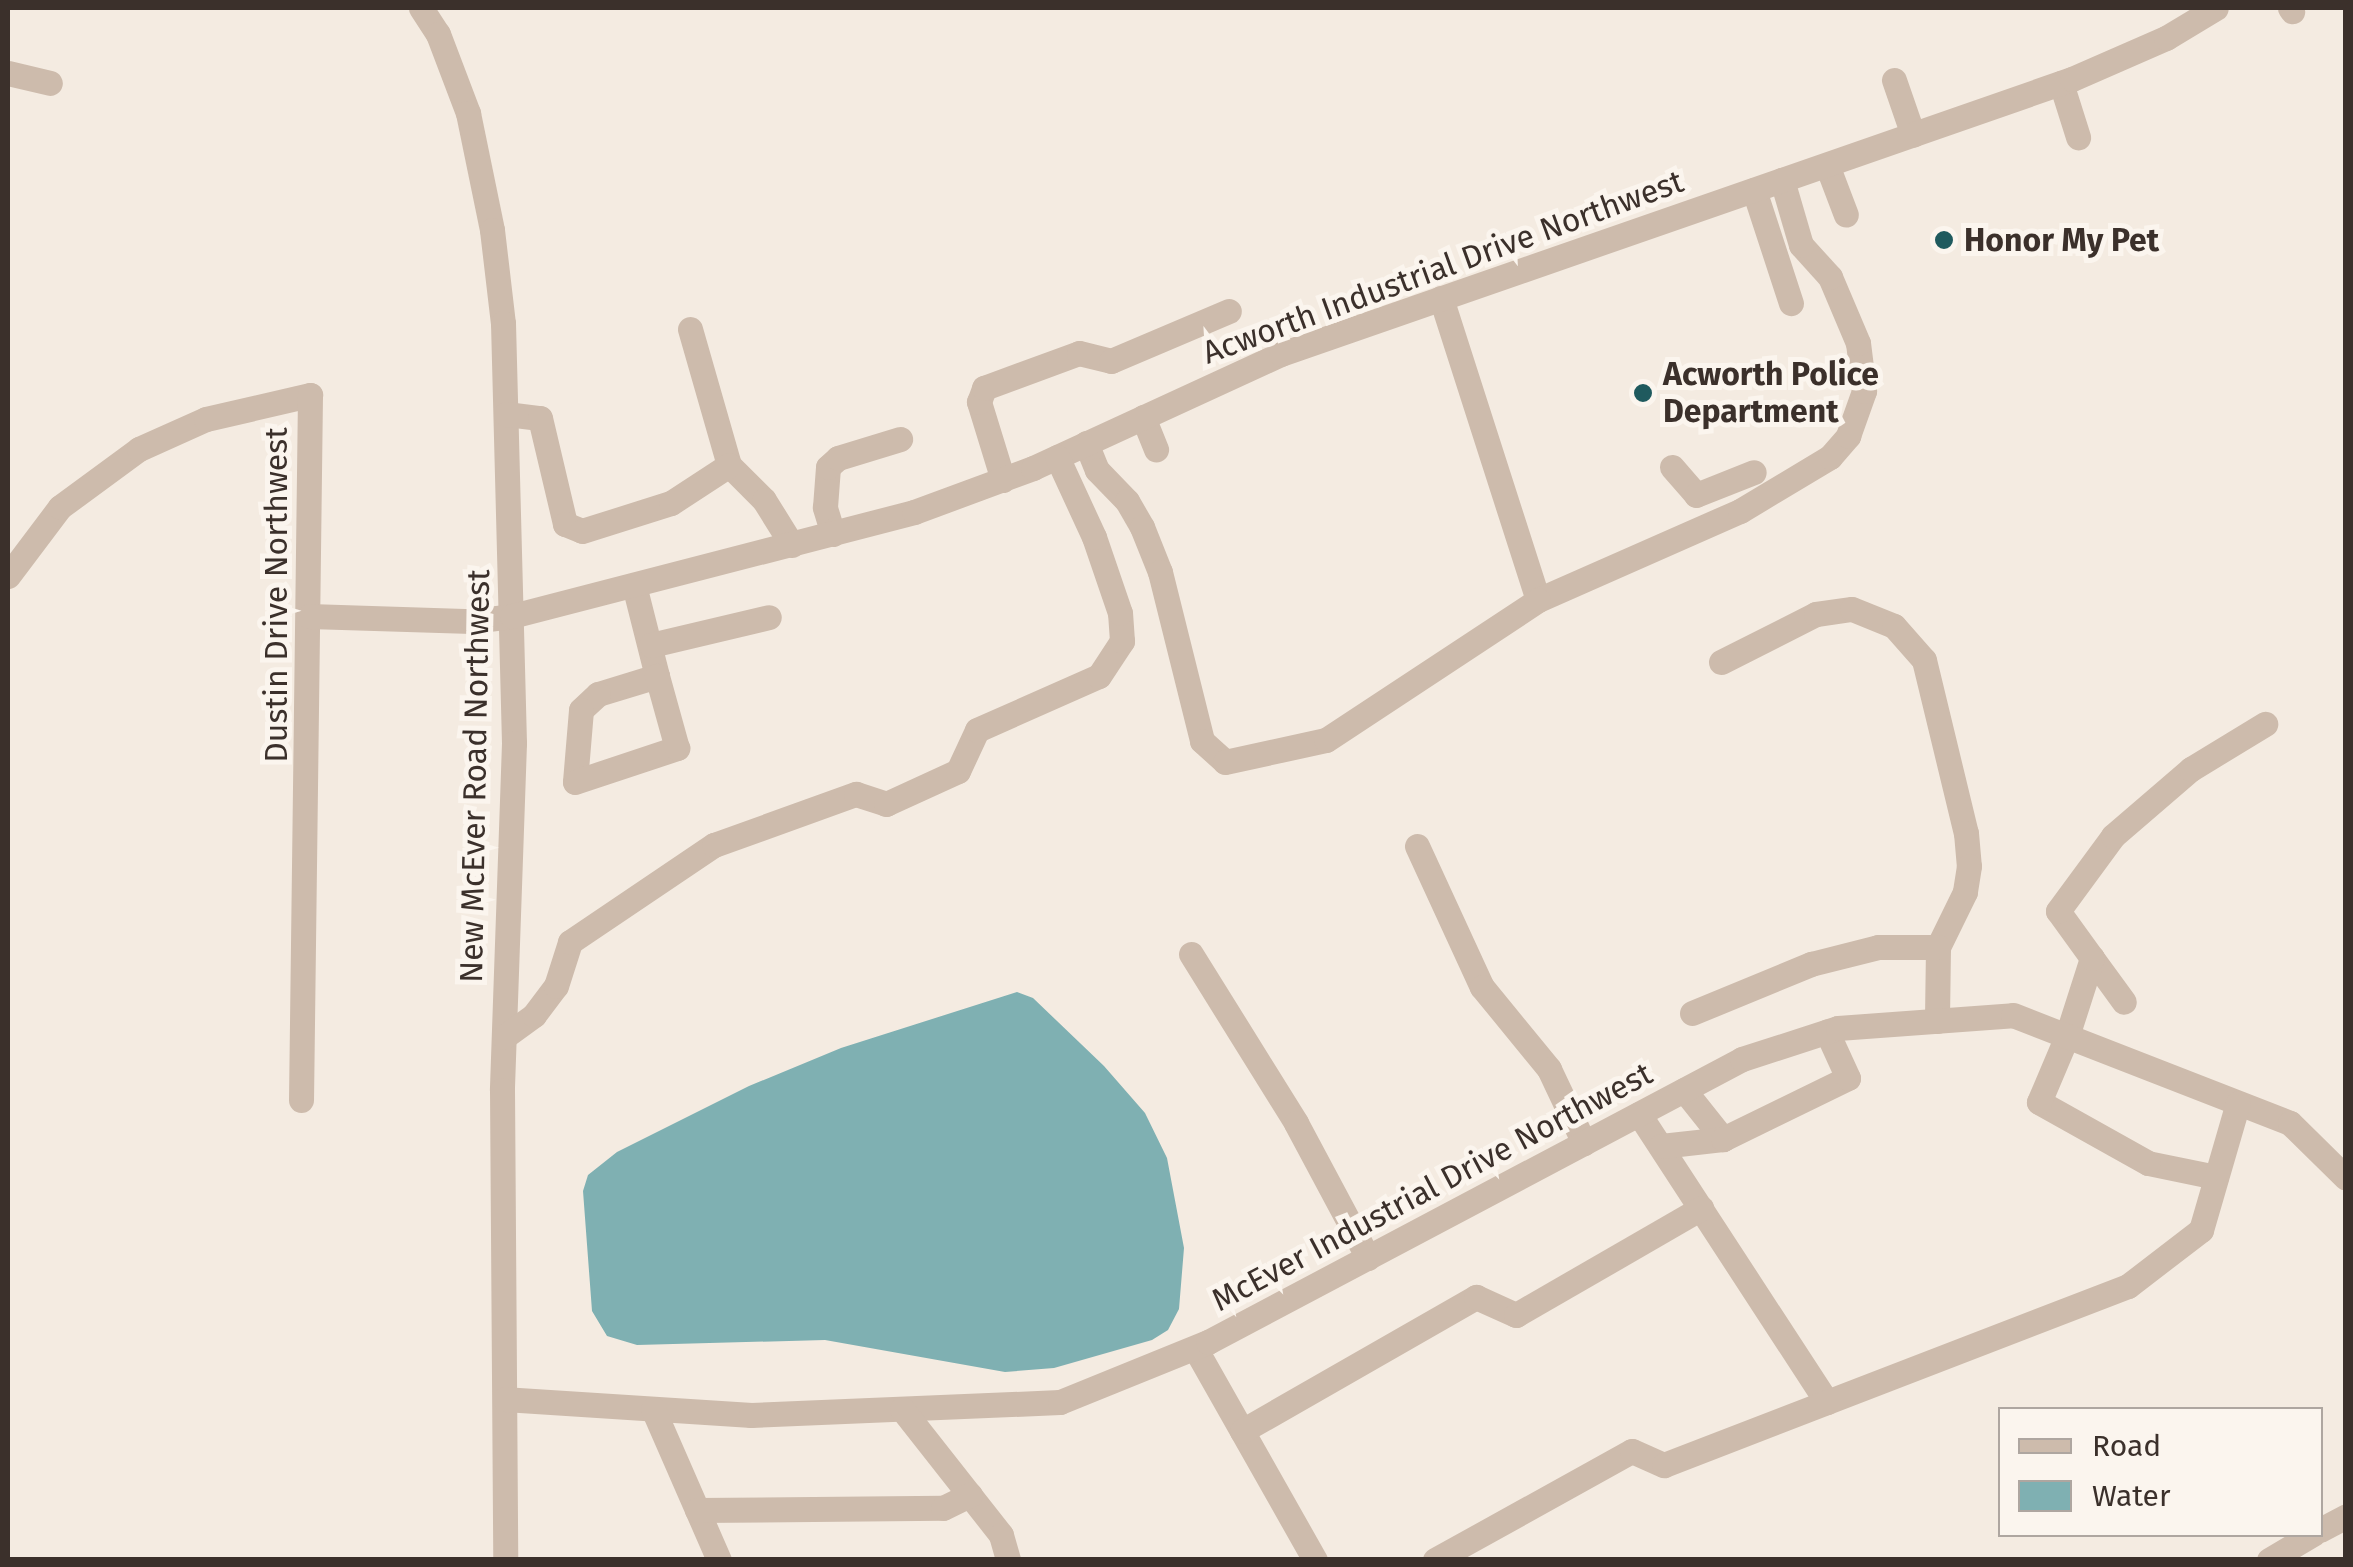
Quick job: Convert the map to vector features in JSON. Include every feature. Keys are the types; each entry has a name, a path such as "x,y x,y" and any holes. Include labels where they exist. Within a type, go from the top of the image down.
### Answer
{"street":[{"name":"New McEver Road Northwest","path":"421,8 450,66 482,170 503,322 514,743 504,1037 505,1560"},
{"name":"Acworth Industrial Drive Northwest","path":"308,616 472,620 512,616 833,534 1003,480 1266,360 2062,83 2166,38 2216,8"},
{"path":"8,73 50,83"},
{"path":"1894,80 1912,135"},
{"path":"2062,83 2078,137"},
{"path":"1827,165 1846,215"},
{"path":"1086,443 1097,470 1127,502 1142,527 1160,572 1202,741 1225,762 1326,740 1538,600 1702,530 1830,457 1848,436 1861,408 1864,376 1852,324 1830,276 1801,245 1782,180"},
{"path":"1754,190 1792,304"},
{"path":"1441,298 1538,600"},
{"path":"1003,480 979,402 984,388 1079,353 1111,361 1228,310"},
{"path":"690,330 729,466 764,500 792,544"},
{"name":"Dustin Drive Northwest","path":"8,576 60,507 138,449 206,419 310,395 301,1100"},
{"path":"506,414 540,418 565,524 582,530 671,503 729,466"},
{"path":"1144,418 1156,450"},
{"path":"833,534 825,508 828,467 838,458 900,439"},
{"path":"504,1037 534,1015 556,986 570,942 714,845 856,794 886,804 958,771 977,730 1099,676 1122,641 1120,613 1094,537 1057,456"},
{"path":"1672,467 1696,495 1702,530"},
{"path":"1696,495 1729,486 1754,472"},
{"path":"634,585 651,646 676,748 575,782 581,710 598,694 658,676"},
{"path":"1721,662 1816,614 1852,609 1894,626 1924,660 1966,833 1969,866 1965,892 1938,947 1937,1021"},
{"path":"651,646 769,617"},
{"path":"2124,1002 2058,911 2113,836 2191,769 2264,724"},
{"path":"1417,846 1482,987 1549,1069 1584,1143"},
{"path":"1692,1012 1811,964 1878,948 1938,947"},
{"path":"1192,954 1296,1123 1368,1258"},
{"path":"2092,958 2067,1036 2038,1102 2148,1163 2216,1178"},
{"name":"McEver Industrial Drive Northwest","path":"505,1399 750,1416 1060,1402 1195,1348 1742,1059 1827,1032 2013,1015 2290,1124 2346,1178"},
{"path":"1661,1146 1723,1139 1848,1078 1827,1032"},
{"path":"1684,1090 1723,1139"},
{"path":"1435,1560 1632,1451 1664,1465 2128,1286 2200,1230 2238,1103"},
{"path":"1639,1114 1827,1402"},
{"path":"1242,1431 1476,1297 1516,1315 1701,1208"},
{"path":"1195,1348 1315,1560"},
{"path":"653,1409 718,1560"},
{"path":"902,1409 1001,1535 1008,1560"},
{"path":"697,1510 943,1508 970,1494"},
{"path":"2323,1528 2346,1516"},
{"path":"2269,1560 2308,1537"}],"water":[{"path":"1017,992 1033,998 1104,1066 1145,1113 1167,1158 1184,1248 1179,1309 1168,1330 1152,1340 1054,1368 1005,1372 825,1340 637,1345 607,1336 592,1311 583,1191 588,1175 617,1152 749,1086 841,1048"}],"place":[{"name":"Honor My Pet","path":"1944,240"},
{"name":"Acworth Police Department","path":"1643,393"}]}
